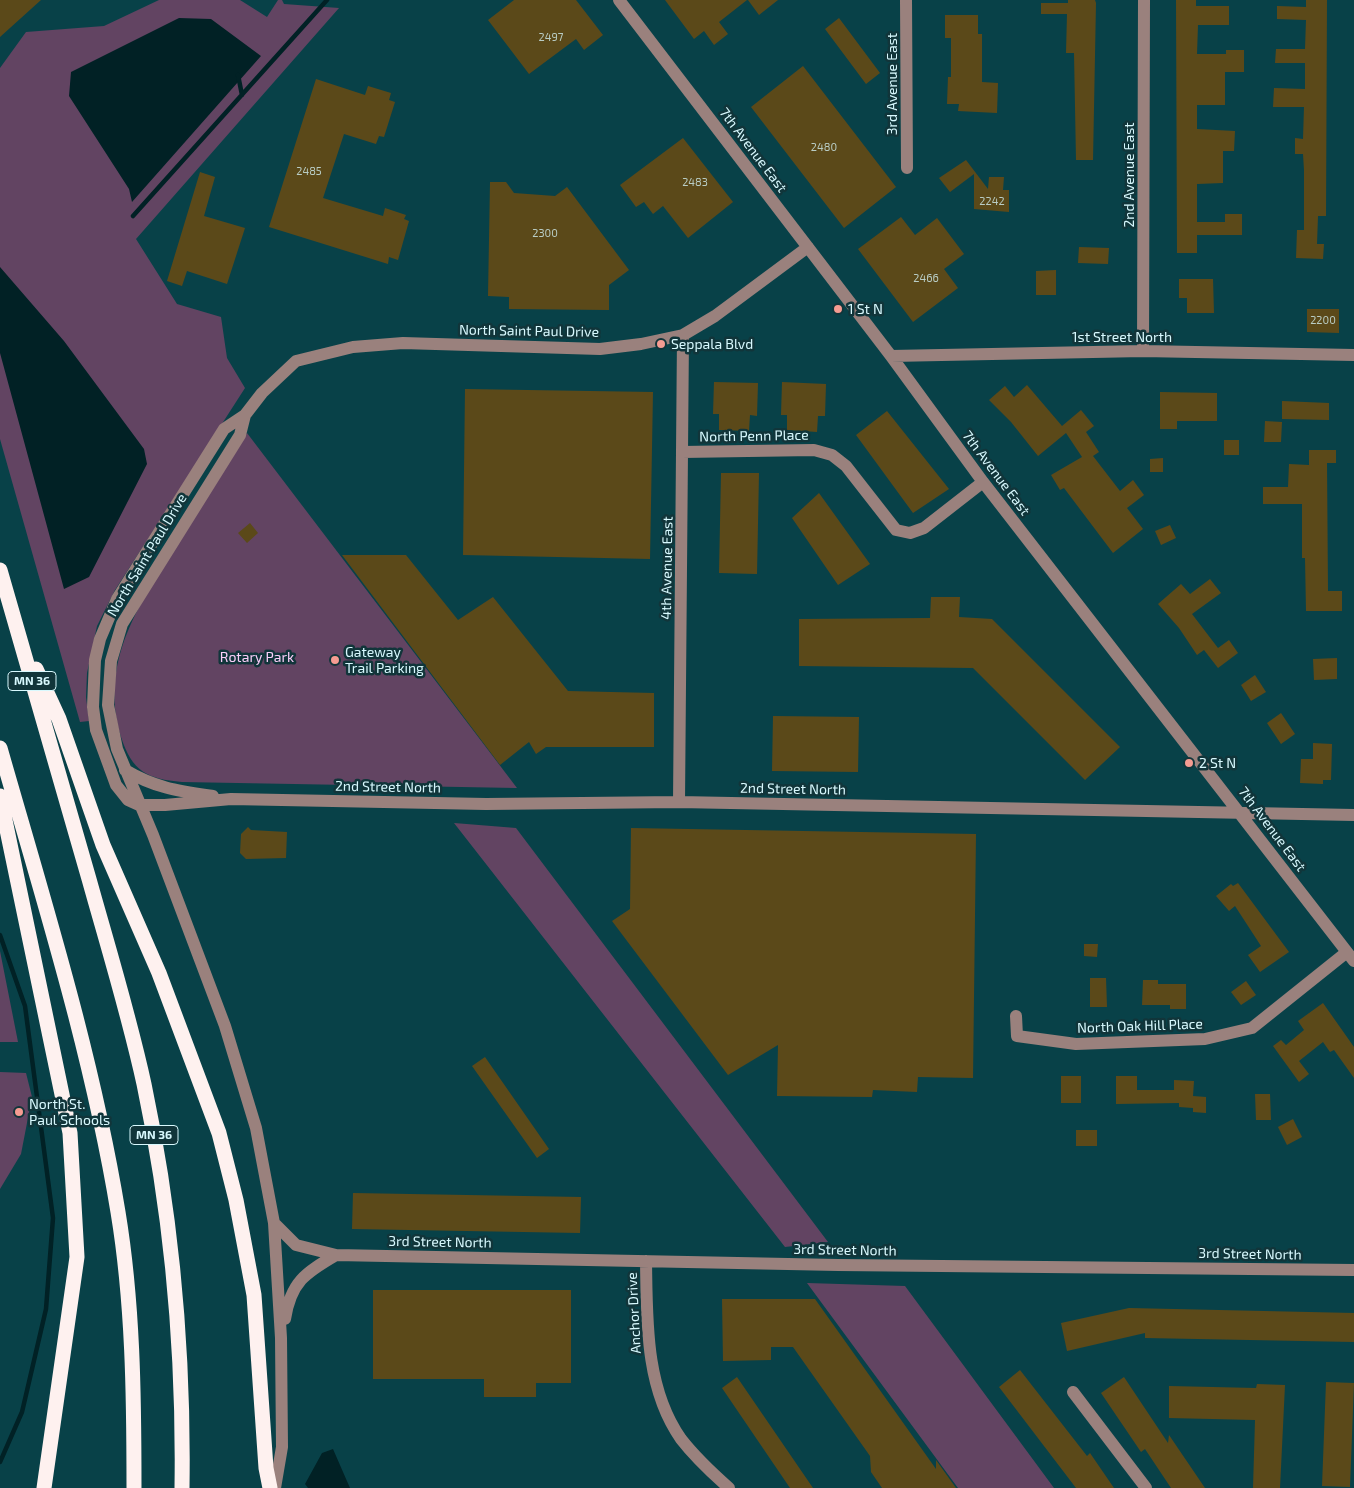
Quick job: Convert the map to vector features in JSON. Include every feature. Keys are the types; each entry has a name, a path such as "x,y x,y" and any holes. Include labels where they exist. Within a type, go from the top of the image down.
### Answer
{"highway":[{"name":"MN 36","path":"0,570 118,980 146,1093 165,1203 174,1273 181,1375 182,1488"},
{"path":"16,626 59,719 103,845 159,973 219,1132 236,1200 254,1294 266,1468 270,1488"},
{"path":"0,748 85,1049 116,1204 130,1330 134,1488"},
{"path":"0,796 71,1143 77,1256 44,1488"}],"street":[{"name":"7th Avenue East","path":"619,0 891,356 983,482 1240,812 1350,957"},
{"name":"3rd Avenue East","path":"906,0 907,168"},
{"name":"2nd Avenue East","path":"1143,351 1144,0"},
{"name":"North Saint Paul Drive","path":"139,805 128,800 116,785 96,730 92,685 100,639 117,598 224,429 245,414 262,393 296,361 353,347 403,343 600,349 641,344 683,335 715,316 808,247"},
{"name":"4th Avenue East","path":"679,802 683,335"},
{"name":"1st Street North","path":"891,356 1143,351 1354,355"},
{"name":"North Saint Paul Drive","path":"139,805 125,770 111,726 108,705 111,661 131,607 240,435 245,414"},
{"name":"North Penn Place","path":"682,452 814,450 832,455 846,466 896,530 910,534 924,528 983,482"},
{"name":"2nd Street North","path":"125,770 144,781 163,788 231,799"},
{"name":"2nd Street North","path":"139,805 165,805 231,799 486,804 679,802 1354,814"},
{"path":"139,805 153,835 225,1026 256,1128 274,1223 281,1338 282,1447 275,1488"},
{"name":"North Oak Hill Place","path":"1016,1016 1017,1036 1076,1044 1205,1039 1252,1028 1350,957"},
{"name":"3rd Street North","path":"274,1223 296,1245 336,1255 1354,1270"},
{"path":"281,1338 292,1292 300,1278 336,1255"},
{"name":"Anchor Drive","path":"646,1261 647,1330 654,1373 665,1408 681,1438 705,1467 729,1488"},
{"path":"1073,1392 1146,1488"}],"green space":[{"path":"159,0 240,0 267,17 278,0 282,0 284,4 339,8 136,239 177,304 221,317 227,358 245,388 115,590 97,626 87,673 86,697 89,721 80,722 0,439 0,68 26,32 104,26"},
{"name":"Rotary Park","path":"247,433 517,788 182,782 170,781 150,775 142,771 130,758 121,737 115,709 115,682 119,657 127,633 151,586"},
{"path":"454,823 516,828 828,1242 785,1247"},
{"path":"0,951 18,1042 0,1042"},
{"path":"0,1072 26,1073 32,1097 21,1154 0,1189"},
{"path":"807,1283 905,1286 1054,1488 958,1488"}],"water":[{"path":"179,18 211,19 261,56 132,202 129,189 69,96 71,72"},
{"path":"0,267 64,341 144,449 147,464 89,577 64,589 0,353"},
{"path":"333,1449 350,1488 308,1488 305,1484 322,1453"}],"building":[{"path":"0,0 41,0 0,37"},
{"path":"514,0 576,0 603,35 584,50 576,39 529,74 488,20"},
{"path":"665,0 747,0 719,22 728,34 714,45 704,31 694,39"},
{"path":"748,0 778,0 759,15"},
{"path":"1068,0 1095,0 1096,3 1093,160 1076,160 1074,53 1066,53 1067,14 1041,14 1041,3 1068,3"},
{"path":"1176,0 1196,0 1196,6 1229,6 1229,25 1198,25 1197,54 1226,54 1226,50 1244,50 1244,72 1225,72 1225,105 1197,105 1197,129 1235,131 1234,151 1223,151 1223,183 1197,184 1197,222 1225,222 1225,214 1242,214 1242,235 1197,235 1197,253 1177,253"},
{"path":"1306,0 1327,0 1326,216 1318,216 1317,244 1324,244 1323,259 1296,258 1297,230 1304,230 1304,170 1303,154 1295,154 1295,138 1303,139 1304,107 1273,107 1274,88 1305,89 1305,63 1275,63 1276,49 1305,49 1306,20 1277,19 1277,6 1306,7"},
{"path":"945,15 978,15 978,34 982,34 982,82 998,83 997,113 958,111 959,104 947,104 948,77 951,77 951,38 945,38"},
{"path":"839,18 880,73 866,84 825,29"},
{"path":"803,66 896,187 844,228 751,107"},
{"path":"316,79 365,95 368,86 391,93 389,100 395,102 384,137 379,136 376,144 344,134 323,198 383,216 385,208 406,215 404,219 409,221 398,260 389,257 388,264 269,227"},
{"path":"683,138 733,202 688,238 663,206 653,214 644,202 636,207 620,185"},
{"path":"966,160 988,189 989,177 1004,177 1003,190 1009,190 1009,212 974,209 974,174 950,192 939,178"},
{"path":"200,172 215,177 204,216 245,228 227,284 187,271 182,286 167,281"},
{"path":"490,182 506,182 514,193 555,196 567,187 629,270 609,285 609,310 509,309 509,297 488,296"},
{"path":"901,217 915,235 937,218 964,254 944,269 958,288 913,322 858,249"},
{"path":"1079,247 1109,248 1108,264 1078,263"},
{"path":"1056,270 1056,295 1036,295 1036,271"},
{"path":"1179,279 1213,279 1214,313 1187,313 1187,298 1179,298"},
{"path":"1307,309 1339,309 1339,333 1307,332"},
{"path":"714,382 758,383 757,416 750,415 749,431 719,430 719,414 713,414"},
{"path":"782,382 826,384 825,416 818,416 817,432 787,430 787,415 781,415"},
{"path":"1027,385 1062,426 1081,410 1094,426 1086,432 1099,452 1093,456 1120,491 1133,480 1144,495 1127,508 1143,529 1113,553 1064,488 1060,490 1051,475 1082,457 1066,433 1038,456 1011,422 989,400 1005,386 1014,397"},
{"path":"465,389 653,392 650,559 463,555"},
{"path":"1160,392 1217,393 1217,421 1177,421 1177,429 1160,429"},
{"path":"1282,401 1329,403 1329,420 1282,419"},
{"path":"887,411 949,489 913,513 856,435"},
{"path":"1265,421 1282,422 1281,442 1264,442"},
{"path":"1224,440 1239,440 1239,455 1224,455"},
{"path":"1309,450 1336,450 1336,463 1327,463 1328,591 1342,591 1342,611 1306,611 1305,558 1302,558 1302,504 1263,504 1263,487 1288,487 1289,464 1309,465"},
{"path":"1163,458 1163,472 1150,472 1150,459"},
{"path":"721,473 759,473 757,574 719,573"},
{"path":"819,493 870,564 838,585 792,518"},
{"path":"250,523 258,533 247,543 238,533"},
{"path":"1170,525 1176,538 1161,545 1155,531"},
{"path":"342,555 406,555 458,620 493,597 568,691 654,693 654,747 546,747 536,754 529,742 500,765"},
{"path":"1210,579 1221,593 1192,614 1218,648 1229,640 1238,653 1218,668 1204,650 1197,655 1179,628 1158,604 1181,584 1190,594"},
{"path":"931,597 960,597 959,617 992,619 1120,747 1085,780 973,668 799,666 799,619 930,618"},
{"path":"1337,658 1337,679 1314,680 1313,659"},
{"path":"1255,675 1266,692 1251,701 1241,685"},
{"path":"1281,713 1295,734 1281,744 1267,723"},
{"path":"773,716 859,717 858,772 772,771"},
{"path":"1313,743 1332,744 1331,780 1323,780 1323,784 1300,783 1301,759 1313,759"},
{"path":"248,827 251,830 287,832 286,858 246,859 240,853 241,834"},
{"path":"631,828 976,834 973,1078 918,1077 917,1092 873,1090 872,1097 777,1096 778,1045 728,1075 612,921 630,909"},
{"path":"1238,883 1289,952 1260,972 1248,955 1261,946 1235,906 1229,911 1216,896 1231,884 1233,886"},
{"path":"1084,944 1098,944 1097,957 1084,956"},
{"path":"1090,978 1106,978 1107,1007 1090,1007"},
{"path":"1143,980 1158,980 1158,984 1186,984 1186,1009 1170,1009 1170,1005 1142,1005"},
{"path":"1246,981 1256,995 1241,1005 1231,992"},
{"path":"1323,1003 1354,1047 1354,1078 1334,1050 1330,1052 1323,1042 1299,1061 1309,1074 1299,1082 1273,1046 1281,1040 1286,1045 1304,1030 1298,1021"},
{"path":"485,1057 549,1149 537,1158 472,1066"},
{"path":"1061,1076 1081,1076 1081,1103 1061,1103"},
{"path":"1116,1076 1137,1076 1137,1090 1174,1090 1174,1080 1194,1081 1193,1096 1206,1097 1206,1113 1193,1112 1193,1108 1179,1107 1179,1103 1116,1104"},
{"path":"1255,1094 1270,1094 1271,1120 1256,1120"},
{"path":"1293,1119 1302,1137 1287,1145 1278,1127"},
{"path":"1076,1130 1097,1130 1097,1146 1076,1146"},
{"path":"353,1193 581,1197 580,1233 352,1229"},
{"path":"373,1290 571,1290 571,1383 536,1383 536,1397 484,1397 484,1379 373,1379"},
{"path":"722,1299 815,1299 936,1469 936,1460 956,1488 882,1488 871,1472 870,1456 793,1347 771,1347 771,1360 723,1361"},
{"path":"1129,1308 1354,1313 1354,1342 1145,1338 1145,1333 1067,1351 1061,1323"},
{"path":"1020,1370 1087,1456 1090,1453 1114,1488 1076,1488 999,1387"},
{"path":"737,1377 813,1488 790,1488 722,1388"},
{"path":"1124,1377 1168,1443 1169,1435 1205,1488 1171,1488 1145,1449 1141,1452 1101,1393"},
{"path":"1326,1382 1354,1383 1350,1487 1322,1486"},
{"path":"1257,1384 1285,1385 1280,1488 1253,1488 1255,1420 1169,1418 1169,1386 1256,1388"}],"waterway":[{"path":"133,216 327,0"},
{"path":"238,75 242,95"},
{"path":"0,935 25,1006 53,1218 46,1309 22,1412 0,1462"}],"place":[{"name":"1 St N","path":"838,309"},
{"name":"Seppala Blvd","path":"661,344"},
{"name":"Gateway Trail Parking","path":"335,660"},
{"name":"2 St N","path":"1189,763"},
{"name":"North St. Paul Schools","path":"19,1112"}]}
